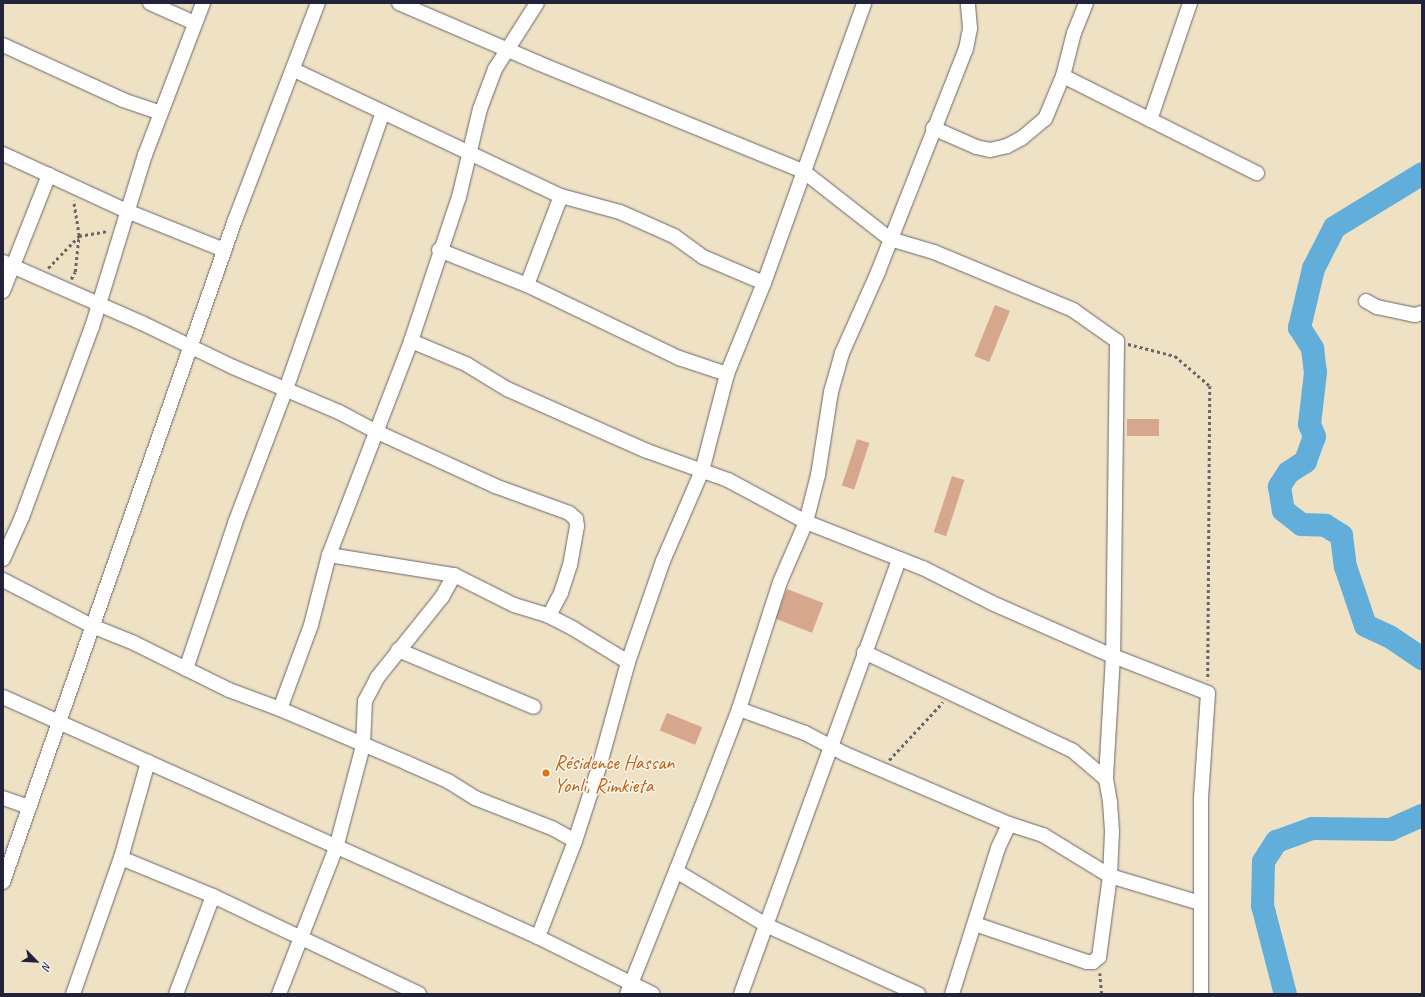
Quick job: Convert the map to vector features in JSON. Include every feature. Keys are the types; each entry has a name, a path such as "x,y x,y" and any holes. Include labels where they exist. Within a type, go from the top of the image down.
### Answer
{"street":[{"path":"150,3 194,23"},
{"path":"3,559 22,517 98,305 127,211 160,113 203,3"},
{"path":"3,882 224,250 294,70 318,3"},
{"path":"399,3 506,49 803,171 890,239 934,252 1072,310 1117,341 1113,656 1106,779 1110,802 1112,832 1110,876 1099,957 1093,962 1087,962 975,924"},
{"path":"280,708 311,625 329,555 374,432 411,341 439,250 459,198 480,109 495,69 506,49 537,3"},
{"path":"538,937 575,841 600,764 628,662 663,561 702,471 727,374 764,283 864,3"},
{"path":"629,989 739,708 780,582 806,522 818,475 831,392 842,353 890,239 933,128 966,49 970,28 968,3"},
{"path":"933,128 976,146 990,150 1007,146 1022,138 1045,119 1063,76 1074,33 1086,3"},
{"path":"1150,120 1190,3"},
{"path":"3,45 123,100 160,113"},
{"path":"294,70 470,151 562,196 620,212 674,236 704,257 764,283"},
{"path":"1063,76 1257,173"},
{"path":"186,669 235,523 286,389 383,112"},
{"path":"3,154 127,211 224,250"},
{"path":"3,291 7,264 49,175"},
{"path":"527,285 562,196"},
{"path":"439,250 527,285 679,358 727,374"},
{"path":"7,264 190,347 339,412 374,432 495,486 569,513 576,519 577,526 570,564 561,593 549,616"},
{"path":"1366,301 1377,307 1415,315 1422,313"},
{"path":"411,341 466,364 507,388 647,451 728,480 806,522 899,559 1113,656 1208,693 1201,798 1201,994"},
{"path":"329,555 454,574 514,605 549,616 628,662"},
{"path":"741,994 768,926 792,847 899,559"},
{"path":"279,994 336,848 363,746 366,701 377,678 442,597 454,574"},
{"path":"3,580 92,626 134,642 229,690 280,708 363,746 408,763 448,781 475,798 552,828 575,841"},
{"path":"398,650 534,707"},
{"path":"864,652 955,693 1016,726 1073,750 1106,779"},
{"path":"3,697 336,848 538,937 629,989 653,994"},
{"path":"739,708 806,733 829,746 1009,824 1043,835 1110,876 1200,903"},
{"path":"73,994 121,858 148,762"},
{"path":"3,798 29,807"},
{"path":"952,994 998,848 1009,824"},
{"path":"121,858 213,896 417,994"},
{"path":"676,871 768,926 918,994"},
{"path":"176,994 213,896"}],"path":[{"path":"65,290 75,272 79,236 70,184"},
{"path":"39,278 79,236 122,228"},
{"path":"1117,341 1175,356 1210,386 1208,693"},
{"path":"880,768 906,744 927,716 955,693"},
{"path":"1099,957 1102,994"}],"building":[{"path":"995,305 1010,311 989,362 974,356"},
{"path":"1127,419 1159,419 1159,436 1127,436"},
{"path":"857,439 869,443 854,490 842,486"},
{"path":"952,476 964,480 946,536 934,532"},
{"path":"787,589 823,603 812,633 776,619"},
{"path":"667,713 702,727 695,745 660,731"}],"waterway":[{"path":"1422,173 1334,227 1313,268 1299,327 1312,348 1315,372 1309,424 1314,436 1305,461 1288,472 1279,486 1283,510 1301,524 1325,525 1341,535 1345,566 1365,625 1389,636 1422,658"},
{"path":"1285,994 1262,905 1263,861 1276,841 1312,828 1390,829 1422,815"}],"place":[{"name":"Résidence Hassan Yonli, Rimkieta","path":"546,773"}]}
